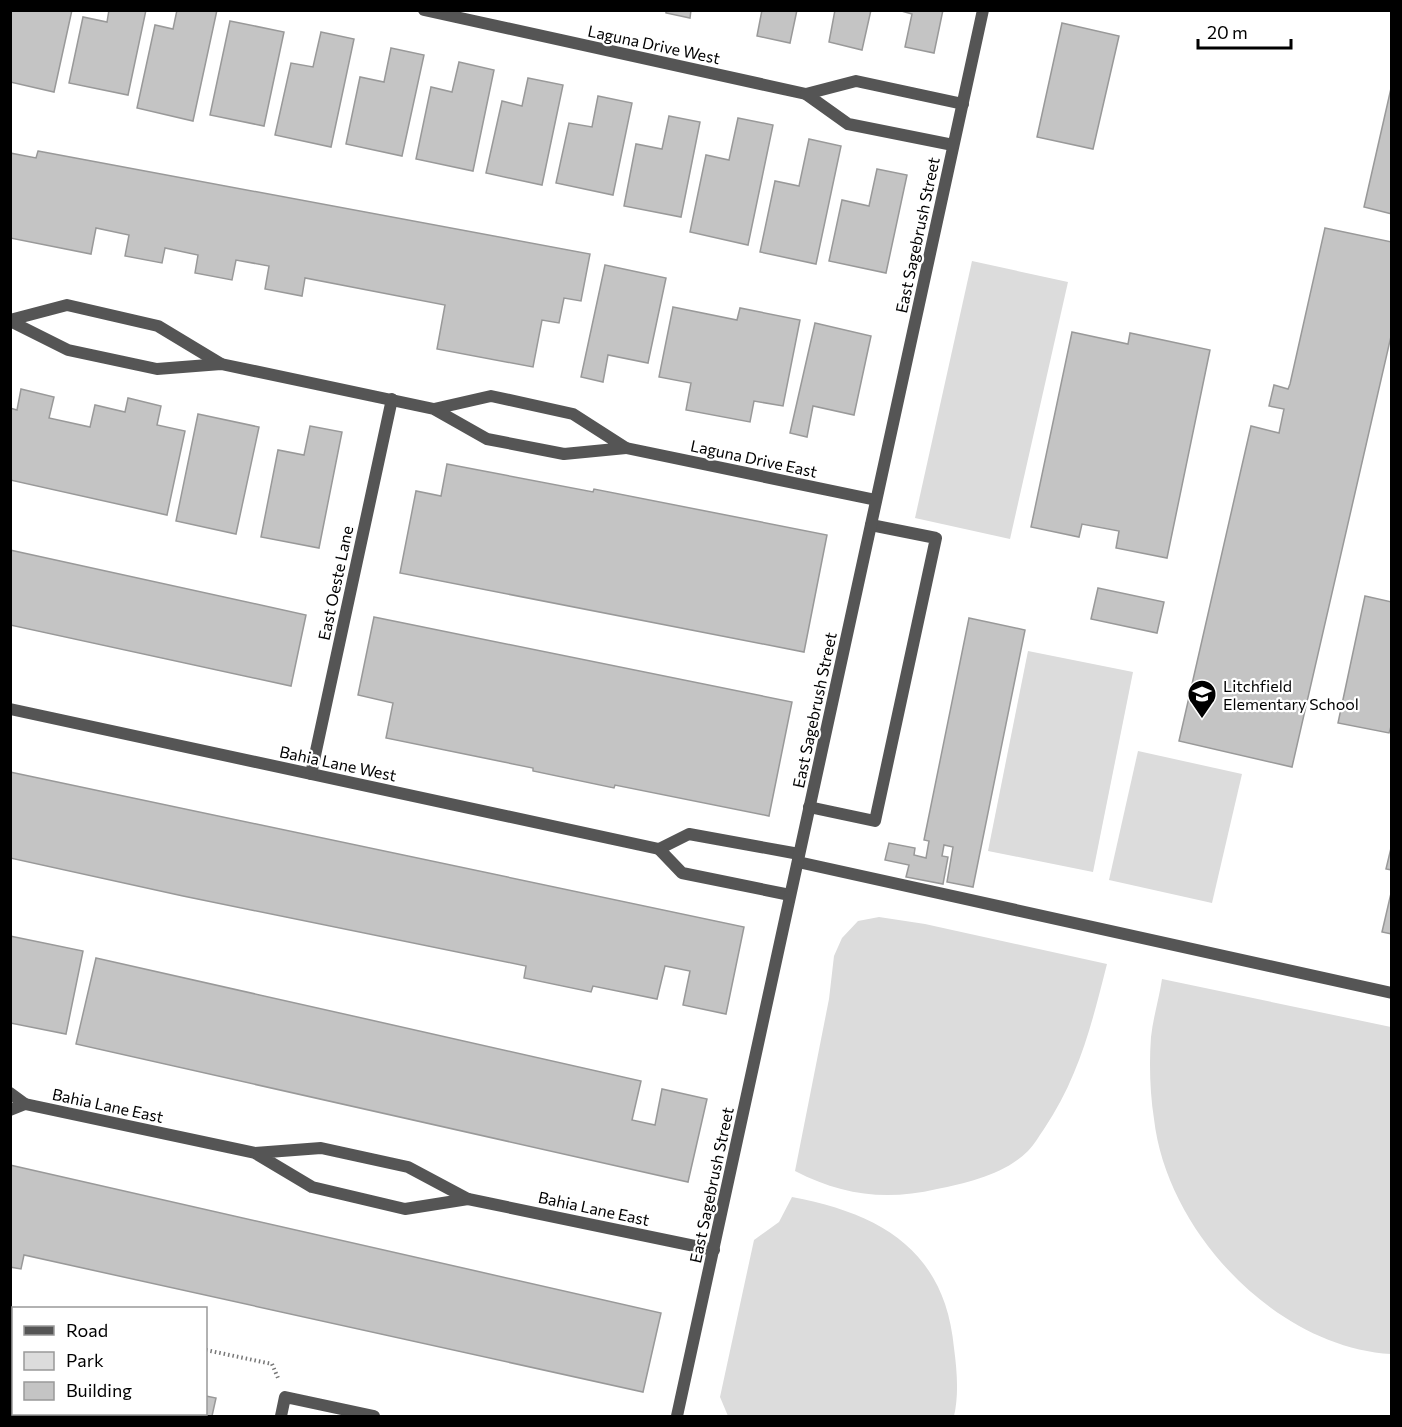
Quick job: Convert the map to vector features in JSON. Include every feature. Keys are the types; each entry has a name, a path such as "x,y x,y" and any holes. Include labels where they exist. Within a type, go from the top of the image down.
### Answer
{"street":[{"name":"Laguna Drive West","path":"424,10 474,16 806,94 848,124 953,145"},
{"name":"East Sagebrush Street","path":"677,1416 983,10"},
{"name":"Laguna Drive West","path":"806,94 856,81 963,104"},
{"name":"Laguna Drive East","path":"10,320 67,305 158,326 220,364"},
{"name":"Laguna Drive East","path":"10,320 68,350 157,369 220,364 434,409 487,439 564,454 626,448 876,500"},
{"name":"Laguna Drive East","path":"434,409 491,396 573,414 626,448"},
{"name":"East Oeste Lane","path":"311,774 392,399"},
{"path":"809,807 875,820 880,798 936,538 871,525"},
{"name":"Bahia Lane West","path":"10,709 659,849"},
{"path":"790,895 682,873 659,849 689,834 1392,993"},
{"name":"Bahia Lane East","path":"10,1093 25,1104 255,1153 321,1148 408,1167 468,1199 714,1250"},
{"path":"10,1110 25,1104"},
{"name":"Bahia Lane East","path":"255,1153 312,1187 405,1209 468,1199"},
{"path":"281,1416 285,1397 374,1416"}],"path":[{"path":"207,1350 272,1364 285,1397"}],"green space":[{"path":"972,261 1068,282 1010,539 915,518"},
{"path":"1028,651 1133,672 1093,872 988,851"},
{"path":"1138,751 1242,774 1212,903 1109,880"},
{"path":"879,917 925,924 1107,964 1083,1049 1056,1109 1028,1151 997,1172 918,1193 882,1195 864,1194 830,1186 795,1171 829,999 834,956 842,938 858,921"},
{"path":"1162,979 1391,1027 1391,1354 1348,1347 1307,1330 1269,1306 1234,1276 1204,1241 1180,1202 1163,1161 1152,1099 1151,1037"},
{"path":"792,1197 854,1214 903,1242 923,1262 938,1286 948,1314 957,1374 957,1400 954,1416 728,1416 720,1397 754,1240 779,1222"}],"building":[{"path":"10,10 72,10 54,92 10,82"},
{"path":"109,10 146,10 128,95 69,83 83,17 107,22"},
{"path":"177,10 217,10 193,121 137,108 155,25 173,29"},
{"path":"666,10 691,10 690,18 666,13"},
{"path":"762,10 797,10 790,43 757,36"},
{"path":"835,10 871,10 862,50 829,42"},
{"path":"898,10 943,10 934,53 905,47 912,14"},
{"path":"230,21 284,32 264,126 210,115"},
{"path":"1062,23 1119,36 1093,149 1037,137"},
{"path":"321,32 354,39 331,147 275,135 291,63 313,67"},
{"path":"391,48 424,55 402,156 346,144 360,77 384,82"},
{"path":"459,62 494,70 473,171 416,159 431,87 452,92"},
{"path":"528,78 563,85 542,185 486,173 502,101 522,106"},
{"path":"1392,84 1392,214 1364,207"},
{"path":"598,96 632,103 613,195 556,183 569,123 592,127"},
{"path":"669,116 700,122 681,217 624,206 636,144 662,149"},
{"path":"738,118 773,125 748,245 690,232 706,155 729,160"},
{"path":"809,139 841,146 816,264 760,252 775,181 799,186"},
{"path":"38,151 590,254 581,301 564,298 559,323 542,320 533,367 437,349 445,305 305,278 302,296 265,289 269,266 236,260 232,280 195,273 198,255 165,248 162,263 125,256 129,235 96,228 91,254 10,238 10,153 36,158"},
{"path":"877,169 907,175 886,273 829,261 842,200 869,206"},
{"path":"1325,228 1392,242 1392,332 1292,767 1179,741 1251,426 1279,433 1284,409 1269,406 1274,385 1288,389 1290,384"},
{"path":"605,265 666,278 648,363 608,355 603,382 581,377"},
{"path":"673,307 737,320 740,308 800,320 783,406 754,401 750,422 686,410 691,383 659,377"},
{"path":"815,323 871,336 854,415 813,406 807,437 790,433"},
{"path":"1072,332 1128,344 1130,333 1210,350 1167,558 1116,548 1119,531 1082,524 1079,537 1031,527"},
{"path":"21,389 54,397 49,418 90,427 95,405 125,412 128,398 161,406 157,425 185,431 167,515 10,480 10,408 17,410"},
{"path":"198,414 259,427 236,534 176,521"},
{"path":"310,426 342,432 319,548 261,537 278,450 304,455"},
{"path":"447,464 593,492 594,489 827,535 804,652 400,573 416,491 441,496"},
{"path":"10,550 306,615 291,686 10,625"},
{"path":"1098,588 1164,602 1157,633 1091,619"},
{"path":"1365,596 1392,602 1392,723 1389,733 1338,723"},
{"path":"374,617 792,702 769,816 615,785 614,788 533,771 533,768 386,738 393,703 358,695"},
{"path":"969,618 1025,630 973,887 947,882 953,847 944,845 942,856 948,857 943,884 906,877 909,865 885,860 889,843 915,848 914,855 926,858 929,841 924,840"},
{"path":"10,772 744,927 726,1014 683,1005 690,971 665,966 657,999 593,986 591,992 524,978 526,966 10,858"},
{"path":"1392,844 1392,870 1386,869"},
{"path":"1392,889 1392,934 1382,932"},
{"path":"10,936 83,951 66,1034 10,1023"},
{"path":"96,958 641,1081 632,1120 655,1125 662,1089 707,1099 688,1182 76,1044"},
{"path":"10,1165 661,1313 643,1392 24,1255 21,1269 10,1267"},
{"path":"207,1396 216,1398 212,1416 132,1416 207,1415"}],"place":[{"name":"Litchfield Elementary School","path":"1202,720"}]}
